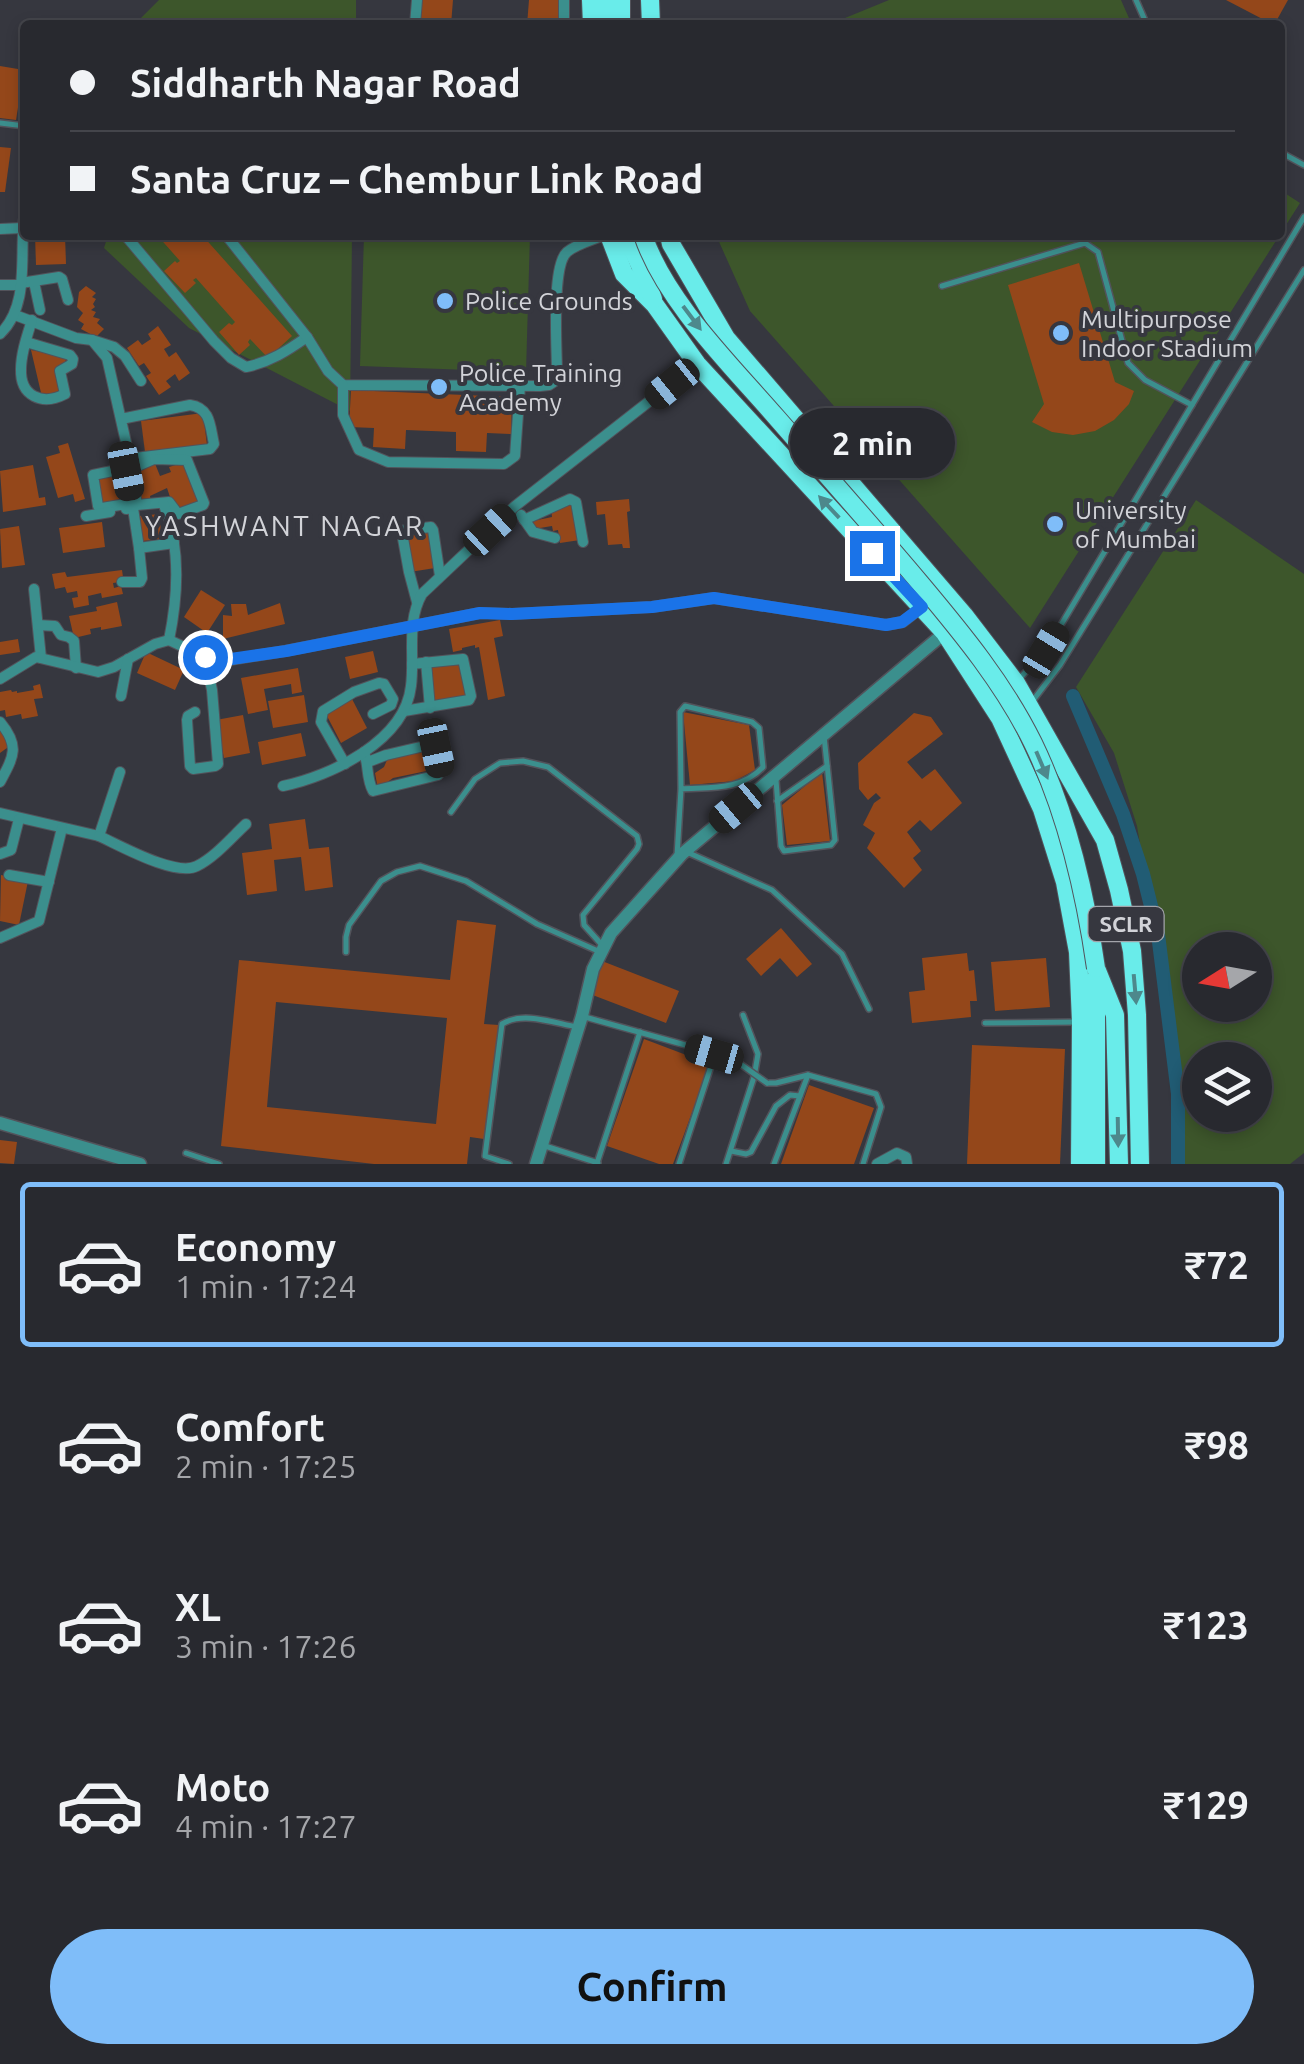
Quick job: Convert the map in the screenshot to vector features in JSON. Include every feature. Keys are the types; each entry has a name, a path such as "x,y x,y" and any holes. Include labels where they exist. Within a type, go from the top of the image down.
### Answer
{"highway":[{"name":"SCLR","path":"608,240 624,274 654,305 697,364 944,633 1000,718 1042,809 1065,882 1078,952 1080,1164"},
{"path":"634,240 654,305"},
{"path":"634,240 694,323 962,634 996,680 1032,742 1062,811 1081,883 1096,968 1096,1164"},
{"name":"SCLR","path":"670,240 726,338 964,615 1016,683 1105,840 1132,951 1140,1164"},
{"path":"1096,968 1115,1015 1119,1164"}],"street":[{"path":"0,334 15,315 25,283 23,240"},
{"path":"129,240 214,340 246,367 282,354 306,337"},
{"path":"230,240 328,370 343,384 520,386 549,385 554,381 559,264 566,253 594,240"},
{"path":"576,240 581,245"},
{"path":"0,284 59,278 68,300"},
{"path":"25,283 40,310"},
{"path":"15,315 76,338 114,347 125,356 141,381"},
{"path":"26,342 73,359 60,371 64,394 61,397 39,400 31,396 22,382 20,368 26,342 32,320"},
{"path":"92,340 107,358 128,451 135,458 210,449 214,444 208,416 199,406 121,419"},
{"path":"284,786 366,758 433,744 441,770 438,774 373,791 368,782 366,758 404,711 412,680 412,625 422,594 514,507 697,364"},
{"path":"343,384 343,414 360,450 388,462 504,464 515,456 520,386"},
{"path":"170,526 176,514 201,507 204,502 187,460 154,460 131,469 137,504 168,502 176,514"},
{"path":"122,582 140,582 142,578 139,548 132,505 126,471 93,473 98,506 132,505"},
{"path":"524,520 574,500 582,542"},
{"path":"163,503 174,543 174,619 169,640"},
{"path":"86,516 132,505"},
{"path":"514,507 533,532 555,538"},
{"path":"418,602 402,533 431,527 434,530 440,576"},
{"path":"139,548 174,543"},
{"path":"34,590 41,658"},
{"path":"0,679 36,657 98,672 169,640 205,657 224,660 480,613 652,607 714,598 886,625 902,622 922,607"},
{"path":"536,1164 593,969 611,932 680,855 736,804 964,615"},
{"path":"38,625 55,626 61,635 74,641 76,668"},
{"path":"196,712 187,720 190,766 215,766 218,764 212,690 205,657"},
{"path":"121,696 128,659"},
{"path":"404,711 469,700 471,696 464,659 412,664"},
{"path":"426,662 430,708"},
{"path":"388,690 412,680"},
{"path":"345,764 321,722 323,710 375,683 384,684 393,699 373,714"},
{"path":"0,722 12,741 14,756 0,782"},
{"path":"99,836 120,772"},
{"path":"0,813 99,836 185,870 203,862 246,824"},
{"path":"0,854 11,850 19,819"},
{"path":"0,938 39,921 62,828"},
{"path":"9,874 49,882"},
{"path":"0,1124 140,1164"},
{"path":"876,1164 898,1153 906,1157 907,1164"}],"lane":[{"path":"1000,718 1016,683 1046,650 1304,217"},
{"path":"942,286 1089,244 1098,252 1128,363 1145,380 1192,404"},
{"path":"1000,718 1030,705 1060,665 1304,270"},
{"path":"680,789 734,786 755,776 762,767 759,728 752,722 686,706 680,712 680,789 680,855 772,890 842,954 869,1008"},
{"path":"776,774 780,846 784,850 831,844 835,840 824,734"},
{"path":"451,812 475,779 500,763 524,761 548,767 637,836 637,850 583,915 584,925 602,950"},
{"path":"778,801 827,766"},
{"path":"346,952 349,925 381,881 420,866 466,881 537,924 602,950"},
{"path":"726,1164 758,1054 744,1015"},
{"path":"510,1164 484,1160 502,1024 511,1018 579,1022 640,1032 732,1058 768,1083 808,1075 876,1094 881,1108 863,1164"},
{"path":"985,1023 1081,1022"},
{"path":"542,1145 599,1164 640,1032"},
{"path":"679,1164 714,1054"},
{"path":"774,1164 808,1075"},
{"path":"731,1150 752,1152 776,1106 790,1095 800,1096"},
{"path":"186,1153 219,1164"}],"green space":[{"path":"159,0 356,0 356,20 140,19"},
{"path":"889,0 1121,0 1130,20 840,20"},
{"path":"1285,193 1300,203 1285,226"},
{"path":"106,240 352,240 350,411 189,328 104,248"},
{"name":"Police Grounds","path":"364,240 530,240 526,372 360,366"},
{"path":"718,240 1277,240 1030,628 750,311"},
{"path":"1196,500 1304,574 1304,1153 1290,1164 1171,1164 1174,1048 1137,826 1114,753 1076,687"}],"building":[{"path":"420,0 453,0 451,20 419,20"},
{"path":"529,0 559,0 558,20 527,20"},
{"path":"1226,0 1288,0 1277,20 1264,20"},
{"path":"0,66 20,69 16,120 0,118"},
{"path":"0,147 11,148 5,192 0,192"},
{"path":"35,240 65,240 66,264 36,265"},
{"path":"161,240 206,240 292,336 268,358 250,339 250,345 239,355 219,332 235,322 196,278 185,293 164,271 180,261"},
{"name":"Multipurpose Indoor Stadium","path":"1079,263 1115,382 1134,391 1129,404 1114,420 1095,431 1073,435 1052,432 1032,422 1044,404 1008,285"},
{"path":"86,286 96,293 91,310 104,329 96,337 81,329 84,324 78,320 83,313 77,307 79,292"},
{"path":"158,326 171,345 164,349 169,357 176,352 190,373 179,381 175,374 166,381 171,387 159,395 146,376 151,373 144,363 139,366 127,348 138,340 142,345 151,339 148,334"},
{"path":"31,350 67,356 55,373 59,392 42,397"},
{"path":"351,390 512,397 511,434 487,433 486,452 456,451 456,432 406,430 405,449 373,447 374,428 349,427"},
{"path":"203,413 207,445 145,452 141,421"},
{"path":"68,443 85,499 75,502 73,494 58,498 46,457 60,453 58,446"},
{"path":"154,461 160,476 171,472 169,467 186,462 201,503 174,509 167,488 150,496 151,502 140,504 137,488 141,486 136,470"},
{"path":"33,465 39,498 45,497 46,505 3,512 0,471"},
{"path":"123,471 128,502 102,506 96,476"},
{"path":"629,499 630,548 608,545 605,514 597,515 596,502"},
{"path":"575,504 580,540 560,543 558,530 553,531 552,526 534,529 533,521 552,517 551,508"},
{"path":"159,514 162,539 142,541 140,516"},
{"path":"102,522 105,547 63,553 59,528"},
{"path":"19,526 25,565 2,568 0,529"},
{"path":"430,530 435,568 410,572 405,534"},
{"path":"122,570 120,582 113,583 114,588 121,586 123,594 88,596 89,605 74,608 72,598 78,597 77,591 55,589 52,574 65,572 67,577"},
{"path":"201,590 225,605 207,633 184,617"},
{"path":"117,602 122,626 90,629 91,634 74,638 69,616 97,611 96,607"},
{"path":"280,603 285,624 223,639 223,615 232,616 231,604 246,604 248,615"},
{"path":"500,620 503,636 494,638 505,696 488,700 479,647 453,652 449,629"},
{"path":"18,639 20,652 0,655 0,642"},
{"path":"373,651 378,672 350,679 345,657"},
{"path":"146,652 184,670 175,690 137,673"},
{"path":"463,660 468,699 435,703 430,665"},
{"path":"298,668 302,692 292,694 291,684 264,689 268,710 248,714 241,678"},
{"path":"40,684 43,698 34,699 38,716 6,717 5,710 0,711 0,692 34,690 33,686"},
{"path":"304,695 308,722 273,728 268,701"},
{"path":"351,697 367,728 341,743 326,714"},
{"path":"683,712 749,725 755,770 735,781 690,785"},
{"path":"914,713 931,717 943,734 907,762 922,779 935,769 962,803 931,831 920,820 907,832 921,851 913,858 922,870 904,888 867,848 875,833 863,825 874,803 881,798 876,793 868,800 859,789 858,763"},
{"path":"243,715 250,753 224,758 216,720"},
{"path":"0,722 11,745 0,753"},
{"path":"301,733 306,756 262,765 258,742"},
{"path":"432,749 436,769 393,778 378,789 375,773 387,760"},
{"path":"822,772 830,841 787,845 782,805"},
{"path":"305,819 309,849 329,847 333,887 305,891 301,857 274,860 277,891 247,895 242,853 272,849 269,824"},
{"path":"1,875 28,881 19,925 0,921"},
{"path":"457,920 496,925 484,1024 499,1025 484,1139 470,1137 467,1164 374,1164 221,1146 239,960 450,980","holes":["276,1002 447,1018 436,1124 267,1107"]},
{"path":"781,928 812,964 797,977 780,958 761,976 746,959"},
{"path":"967,953 969,971 974,970 977,1001 970,1001 971,1017 912,1023 909,992 925,990 922,958"},
{"path":"1046,958 1050,1007 995,1011 991,962"},
{"path":"602,961 679,991 666,1023 590,994"},
{"path":"644,1039 710,1064 673,1164 659,1164 607,1146"},
{"path":"972,1045 1065,1049 1060,1164 967,1164"},
{"path":"809,1085 874,1108 854,1164 781,1164"},
{"path":"0,1140 17,1142 14,1164 0,1163"}],"waterway":[{"path":"1073,696 1123,814 1158,934 1178,1094 1178,1164"}],"place":[{"name":"Police Grounds","path":"445,301"},
{"name":"Multipurpose Indoor Stadium","path":"1061,333"},
{"name":"Police Training Academy","path":"439,387"},
{"name":"University of Mumbai","path":"1055,524"}],"district":[{"name":"YASHWANT NAGAR","path":"285,526"}],"route":[{"path":"205,657 224,660 286,651 480,613 652,607 714,598 886,625 902,622 922,607 872,553"}]}
